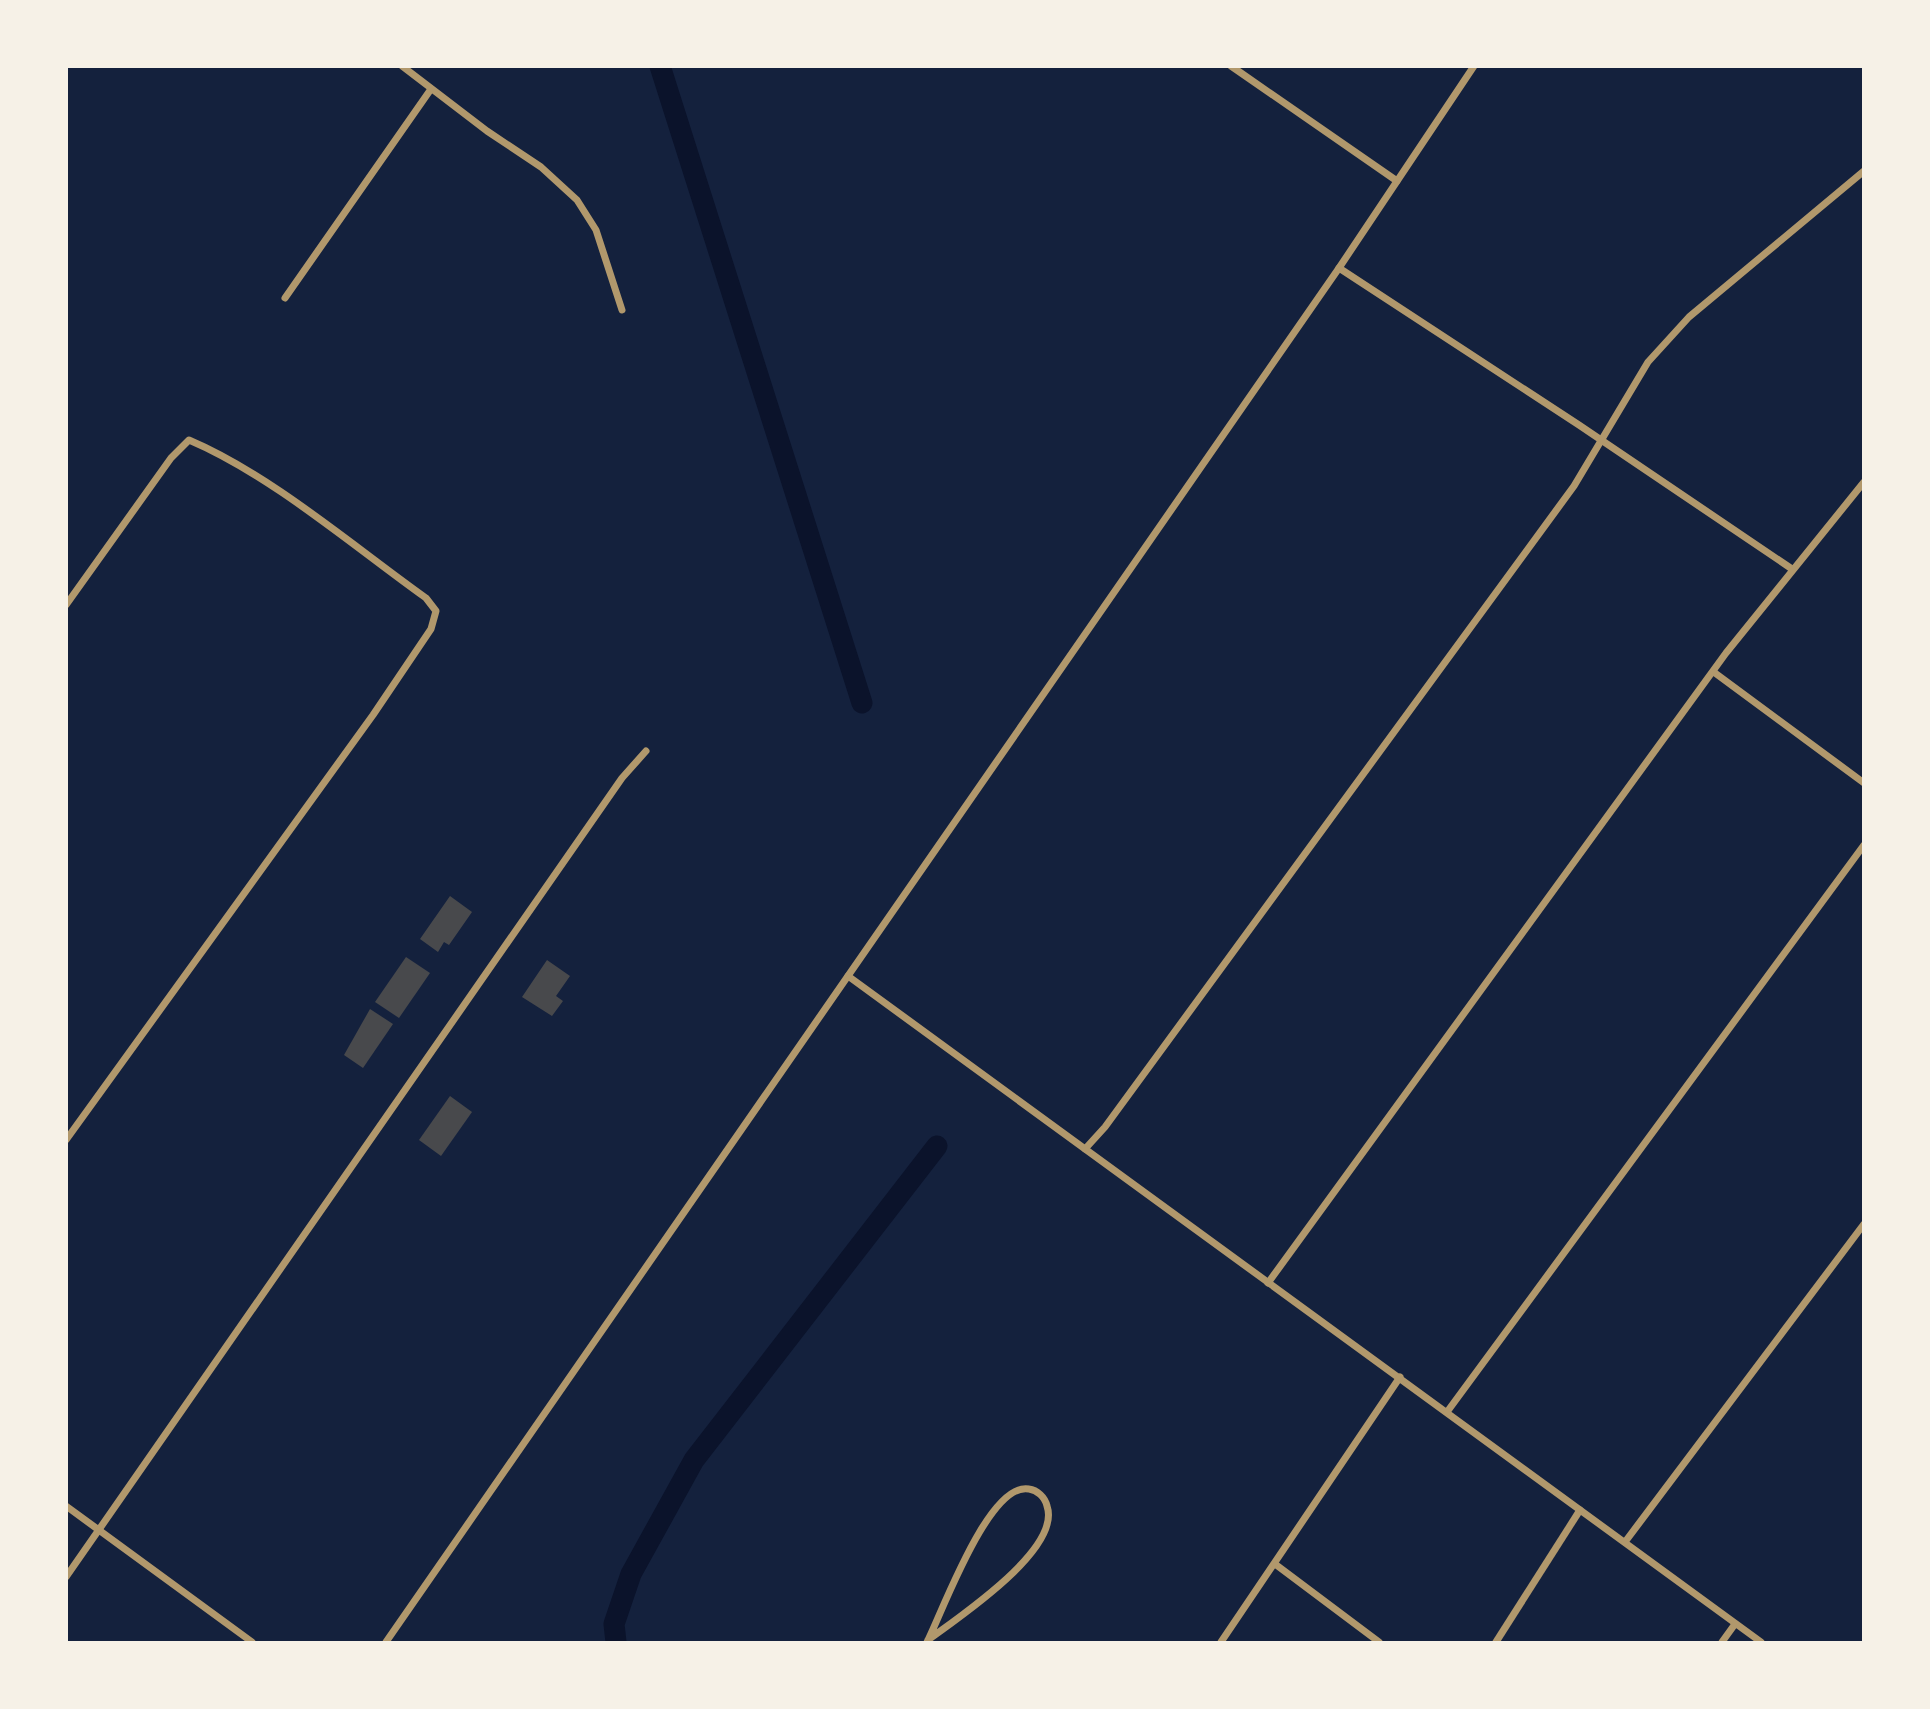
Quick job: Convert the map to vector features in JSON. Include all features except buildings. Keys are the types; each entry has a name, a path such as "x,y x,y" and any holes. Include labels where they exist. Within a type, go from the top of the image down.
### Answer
{"street":[{"path":"402,66 541,167 577,200 596,230 622,310"},
{"path":"1231,66 1397,181"},
{"path":"386,1643 1339,268 1474,66"},
{"path":"285,298 431,89"},
{"path":"1085,1149 1105,1127 1411,710 1447,656 1574,486 1648,362 1689,317 1864,171"},
{"path":"1339,268 1792,569"},
{"path":"66,605 171,458 189,440 216,451 263,481 426,598 436,611 430,629 373,715 66,1140"},
{"path":"1268,1283 1714,673 1792,569 1864,482"},
{"path":"1714,673 1864,783"},
{"path":"66,1577 622,778 646,751"},
{"path":"1447,1412 1864,845"},
{"path":"848,976 1761,1643"},
{"path":"1625,1542 1864,1224"},
{"path":"1220,1643 1400,1377"},
{"path":"1017,1488 1027,1488 1041,1494 1047,1504 1049,1517 1047,1529 1034,1550 990,1593 928,1641 943,1601 993,1508 1010,1491 1017,1488"},
{"path":"66,1506 252,1643"},
{"path":"1496,1643 1580,1510"},
{"path":"1275,1564 1379,1643"},
{"path":"1722,1643 1735,1624"}],"waterway":[{"path":"660,66 862,703"},
{"path":"616,1642 614,1624 631,1574 694,1460 937,1146"}]}
